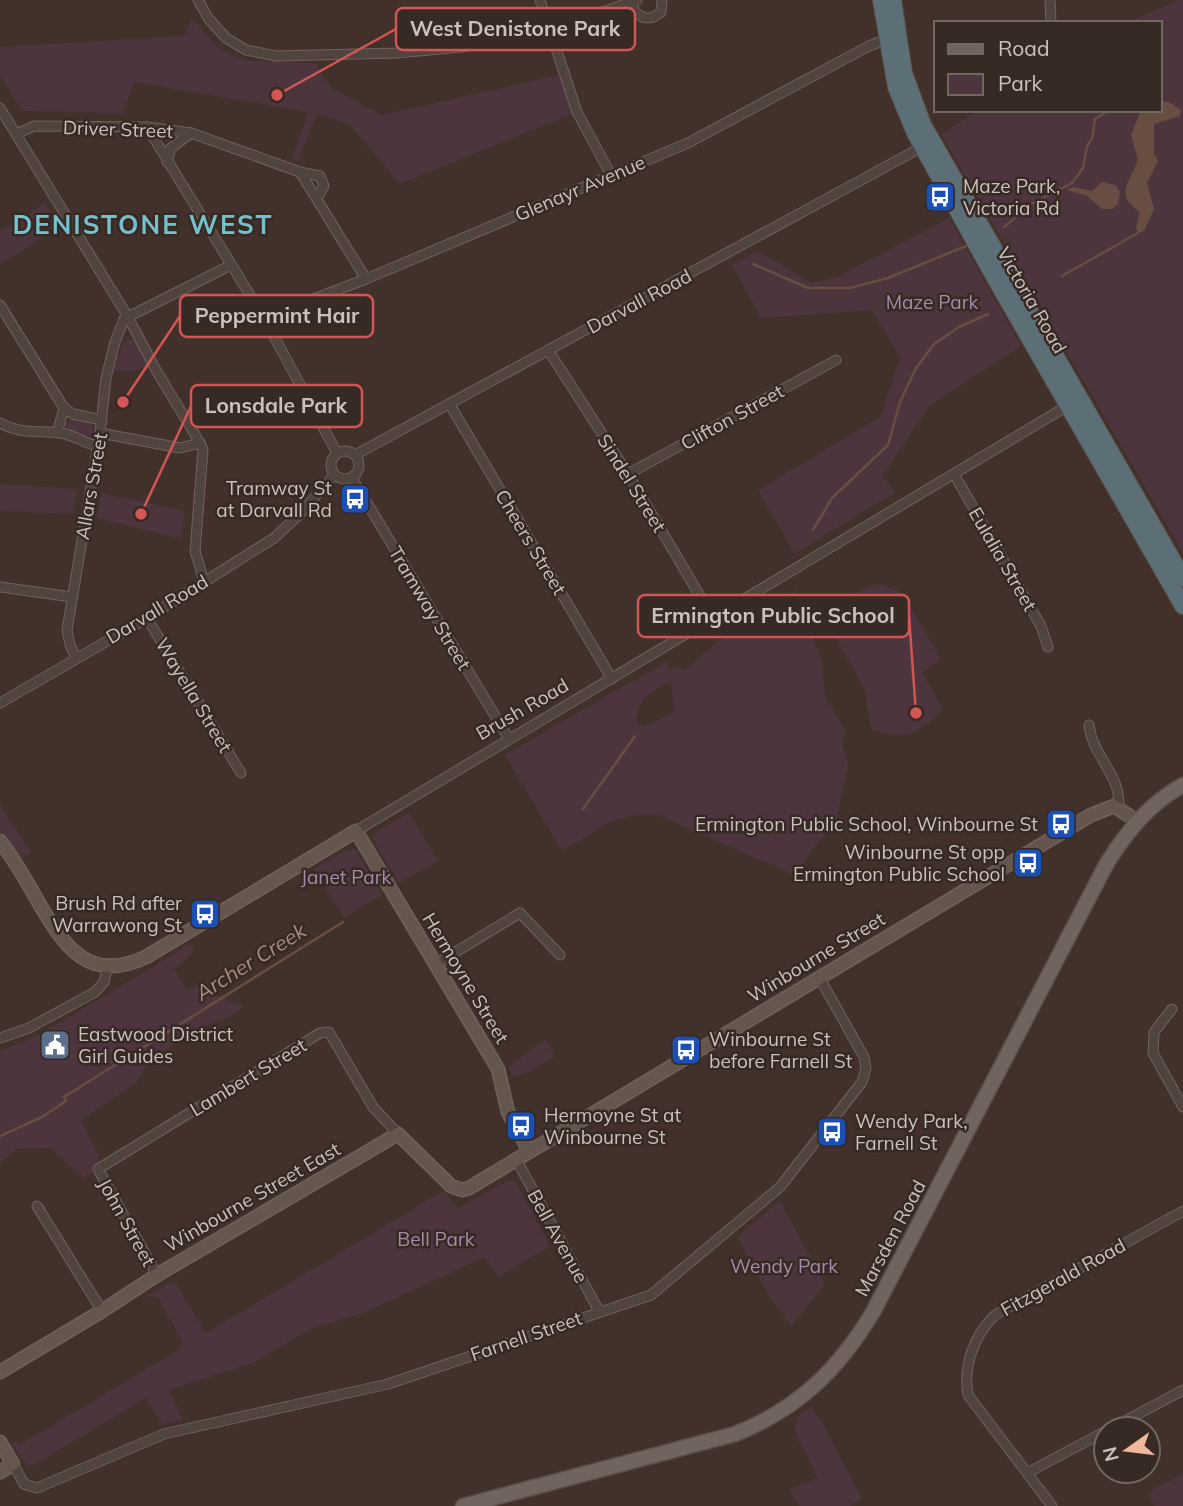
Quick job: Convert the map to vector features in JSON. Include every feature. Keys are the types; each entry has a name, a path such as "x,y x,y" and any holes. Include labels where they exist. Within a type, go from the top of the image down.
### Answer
{"highway":[{"name":"Victoria Road","path":"881,0 901,103 922,147 1183,606"},
{"name":"Victoria Road","path":"893,0 905,73 923,125 1183,578"}],"main road":[{"name":"Marsden Road","path":"463,1506 735,1434 791,1405 830,1371 858,1337 873,1312 1107,863 1137,821 1152,806 1183,785"}],"street":[{"path":"198,0 208,18 226,38 246,50 276,56 397,53 461,47 550,30 632,1 635,13 645,19 653,19 661,12 662,0"},
{"path":"540,0 577,112 611,175"},
{"path":"1049,0 1051,21"},
{"name":"Glenayr Avenue","path":"264,318 366,279 688,143 869,46 887,39"},
{"path":"0,108 128,317 200,443 203,450 195,551 204,581"},
{"name":"Driver Street","path":"16,134 34,126 147,127 191,133 300,172 316,174 323,179 323,190 317,198"},
{"path":"147,127 264,318 337,453"},
{"path":"167,162 171,148 191,133"},
{"name":"Darvall Road","path":"355,456 922,147"},
{"name":"Driver Street","path":"300,172 366,279"},
{"path":"128,317 231,265"},
{"path":"0,304 64,408 73,414 102,420"},
{"name":"Allars Street","path":"76,657 67,630 72,597 98,447 106,377 115,342 124,319 128,317"},
{"name":"Sindel Street","path":"548,350 628,474 713,618"},
{"name":"Clifton Street","path":"628,474 836,360"},
{"name":"Cheers Street","path":"450,405 612,679"},
{"name":"Brush Road","path":"108,966 127,964 146,957 1069,405"},
{"path":"57,433 64,408"},
{"path":"0,423 11,429 33,433 57,433 98,447"},
{"path":"100,433 180,448 200,443"},
{"path":"345,451 355,456 359,468 352,478 343,480 334,475 331,462 337,453 345,451"},
{"name":"Eulalia Street","path":"954,474 1041,626 1048,647"},
{"name":"Darvall Road","path":"0,703 147,618 274,538 300,514 334,475"},
{"name":"Tramway Street","path":"352,478 509,739"},
{"path":"0,587 72,597"},
{"name":"Wayella Street","path":"147,618 241,773"},
{"path":"1089,725 1093,744 1119,788 1119,809 1137,821"},
{"name":"Winbourne Street","path":"517,1161 529,1151 1091,815 1111,806 1119,809"},
{"name":"Hermoyne Street","path":"356,831 498,1069 508,1112 529,1151"},
{"path":"0,1038 29,1028 94,992 104,982 108,966 86,959 66,946 3,850"},
{"path":"436,964 520,913 559,955"},
{"name":"Farnell Street","path":"13,1464 24,1484 37,1488 164,1434 388,1384 654,1293 780,1187 862,1083 866,1068 864,1057 819,978"},
{"path":"1172,1009 1154,1032 1153,1053 1183,1107"},
{"name":"Lambert Street","path":"98,1169 320,1033 329,1031 373,1107 398,1134"},
{"path":"398,1134 451,1186 462,1190 517,1161"},
{"name":"Winbourne Street East","path":"2,1367 102,1311 157,1275 398,1134"},
{"name":"Bell Avenue","path":"517,1161 599,1311"},
{"name":"John Street","path":"98,1169 157,1275"},
{"path":"37,1206 102,1311"},
{"name":"Fitzgerald Road","path":"1052,1506 968,1395 968,1360 984,1329 995,1315 1183,1211"},
{"path":"1136,1415 1183,1390"},
{"path":"1027,1473 1092,1438"},
{"path":"0,1442 13,1464 0,1472"}],"green space":[{"path":"1183,0 1183,553 941,134 976,112 1162,112 1162,21 1131,21"},
{"path":"192,18 219,49 248,61 315,63 332,89 382,115 564,74 577,112 400,184 350,125 317,113 298,161 291,160 309,112 134,82 123,113 22,111 0,75 0,47 184,36"},
{"path":"45,203 59,227 0,265 0,232"},
{"name":"Maze Park","path":"949,218 1021,346 929,406 882,476 895,492 795,554 758,490 880,417 900,357 872,310 761,318 732,265 758,251 812,283 838,277"},
{"path":"128,339 134,340 150,366 132,371 114,371 122,344"},
{"path":"71,419 91,422 94,433 84,436 67,429 65,424"},
{"path":"0,484 77,489 73,514 0,511"},
{"path":"101,493 185,511 181,539 97,518"},
{"path":"881,584 905,597 941,660 922,672 943,709 919,730 903,735 871,729 864,688 835,636 840,607 847,598 870,585"},
{"path":"796,590 822,663 825,696 843,727 847,728 842,741 848,765 837,818 794,875 661,816 633,816 608,823 562,851 505,755 666,662 670,674 677,666 684,671 736,626","holes":["671,681 674,712 643,727 636,723 639,708 646,697"]},
{"path":"0,805 31,852 21,858 0,831"},
{"path":"409,813 438,861 399,883 373,840 376,832"},
{"name":"Janet Park","path":"347,850 356,850 382,895 344,917 314,869"},
{"path":"188,944 195,950 174,970 187,990 211,981 215,995 244,1006 230,1017 194,1030 149,1061 136,1083 81,1120 102,1165 83,1178 50,1148 17,1149 0,1162 0,1051 35,1037"},
{"path":"545,1039 555,1056 531,1071 512,1077 509,1067"},
{"name":"Bell Park","path":"508,1181 516,1182 550,1246 498,1277 485,1257 366,1312 310,1329 255,1362 169,1390 183,1420 162,1424 146,1398 28,1468 11,1442 21,1444 180,1349 182,1341 158,1298 147,1296 174,1281 206,1333 443,1191 458,1208"},
{"name":"Wendy Park","path":"780,1201 825,1284 791,1326 769,1296 737,1237"},
{"path":"811,1407 824,1426 862,1499 850,1506 799,1506 789,1489 818,1478 795,1433 797,1417"},
{"path":"1183,1473 1183,1506 1155,1506 1148,1493"}],"shaded area":[{"path":"1162,101 1169,102 1181,110 1180,116 1154,124 1154,154 1158,161 1147,183 1154,209 1144,231 1138,233 1136,227 1140,212 1127,200 1126,194 1128,182 1138,160 1131,135 1140,112 1162,112"},
{"path":"1102,182 1115,185 1120,192 1118,204 1112,209 1102,209 1087,196 1067,190 1074,187 1092,191"}],"waterway":[{"name":"Archer Creek","path":"1004,227 1033,203 1072,183 1083,168 1095,119 1107,112"},
{"name":"Archer Creek","path":"1062,276 1138,233"},
{"name":"Archer Creek","path":"753,264 808,288 850,288 888,278 966,246"},
{"name":"Archer Creek","path":"813,530 832,498 888,445 900,402 916,368 934,344 959,327 988,314"},
{"name":"Archer Creek","path":"583,809 635,736"},
{"name":"Archer Creek","path":"0,1136 42,1117 66,1101 64,1097 343,922"}],"place":[{"name":"West Denistone Park","path":"277,95"},
{"name":"Maze Park, Victoria Rd","path":"940,197"},
{"name":"Peppermint Hair","path":"123,402"},
{"name":"Tramway St at Darvall Rd","path":"355,499"},
{"name":"Lonsdale Park","path":"141,514"},
{"name":"Ermington Public School","path":"916,713"},
{"name":"Ermington Public School, Winbourne St","path":"1061,824"},
{"name":"Winbourne St opp Ermington Public School","path":"1028,863"},
{"name":"Brush Rd after Warrawong St","path":"205,914"},
{"name":"Eastwood District Girl Guides","path":"55,1045"},
{"name":"Winbourne St before Farnell St","path":"686,1050"},
{"name":"Hermoyne St at Winbourne St","path":"521,1126"},
{"name":"Wendy Park, Farnell St","path":"832,1132"}],"district":[{"name":"DENISTONE WEST","path":"143,225"}]}
